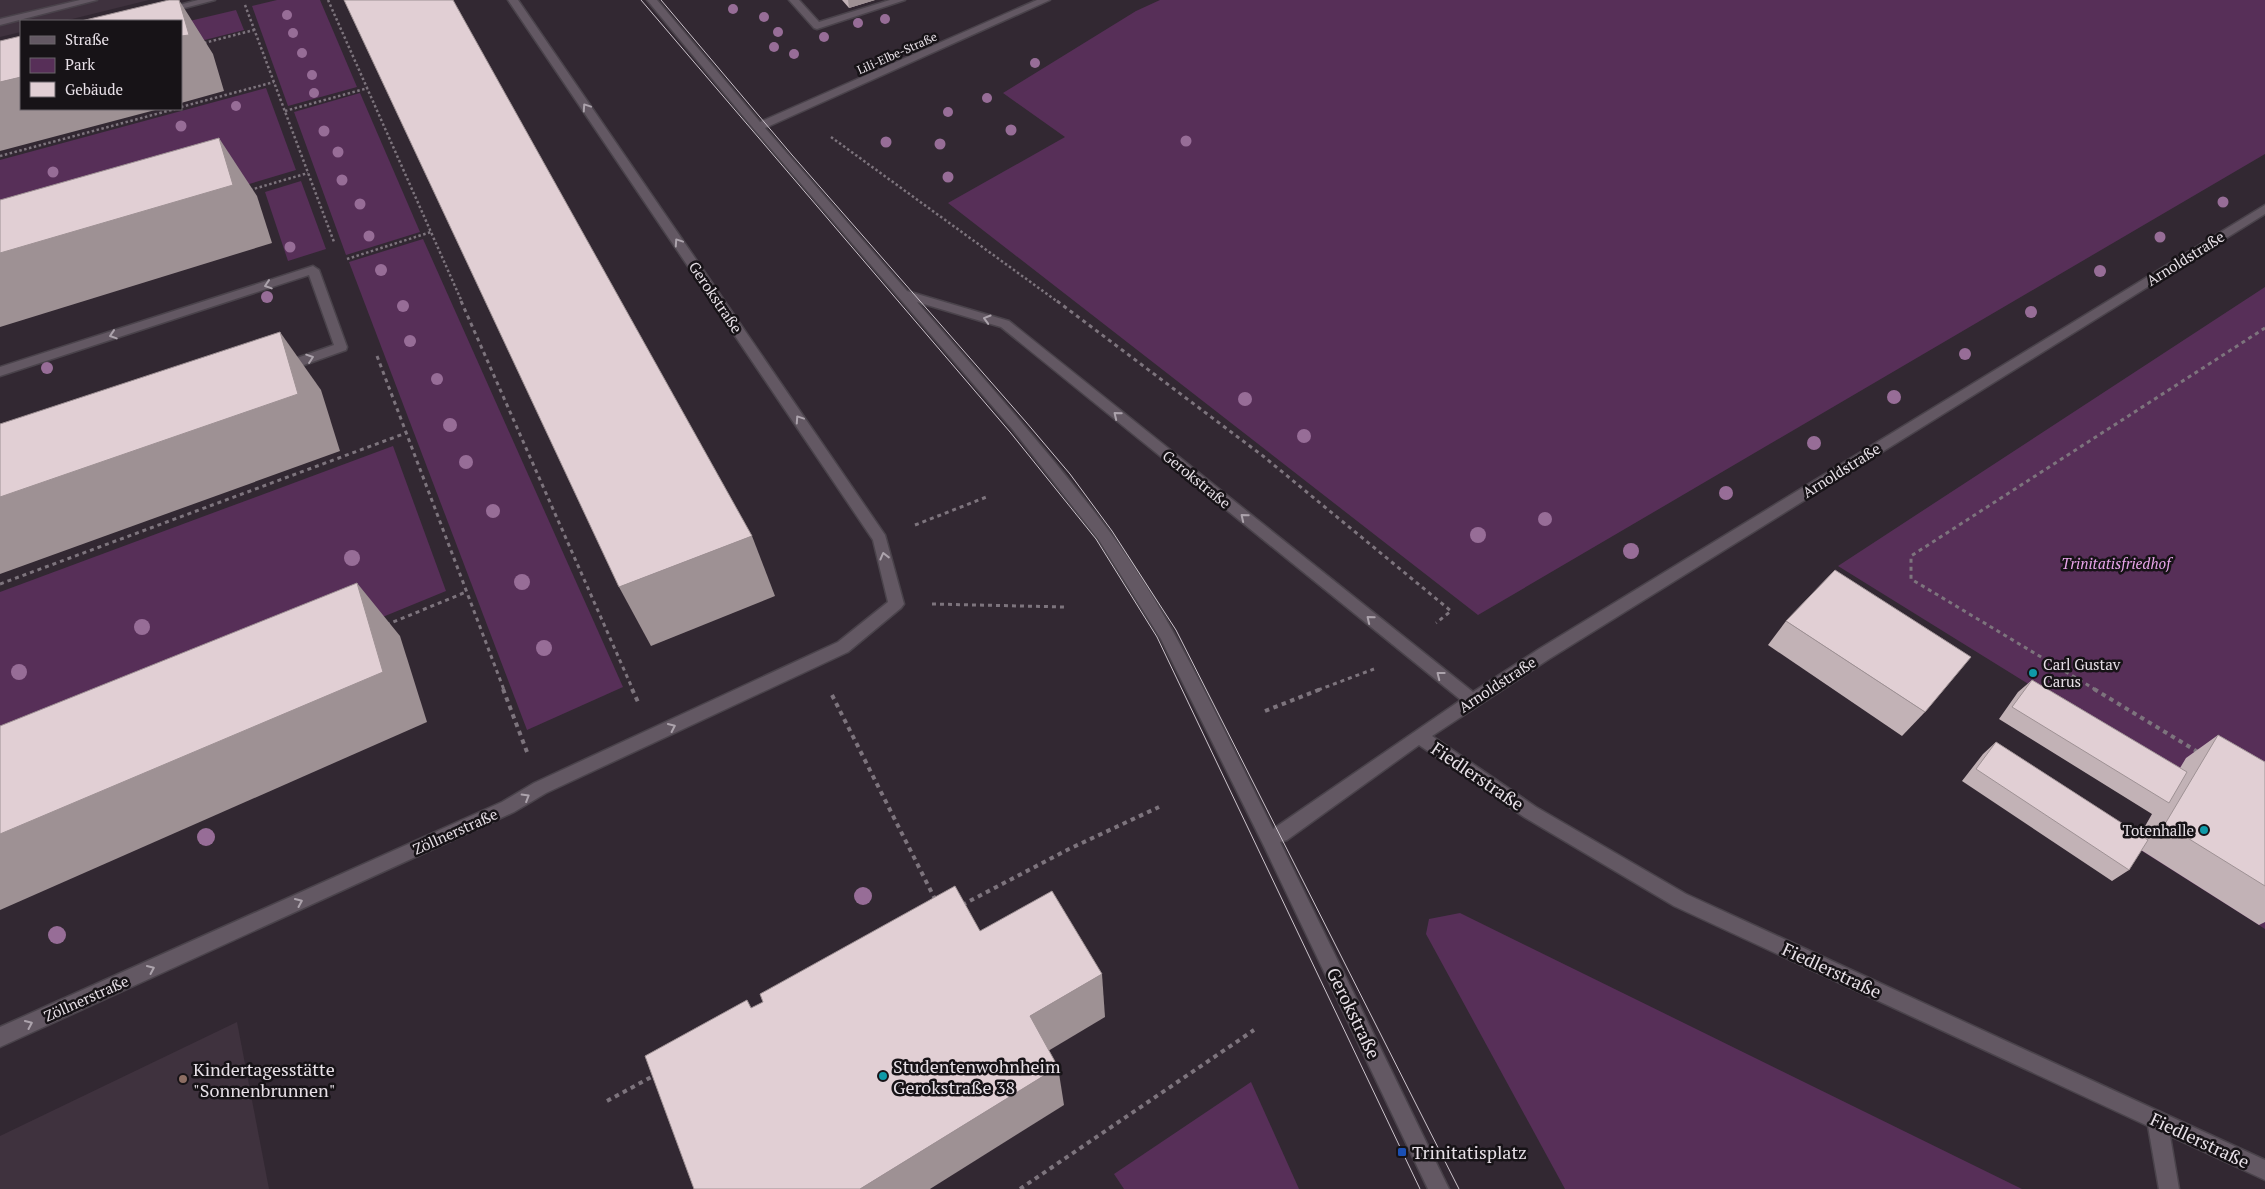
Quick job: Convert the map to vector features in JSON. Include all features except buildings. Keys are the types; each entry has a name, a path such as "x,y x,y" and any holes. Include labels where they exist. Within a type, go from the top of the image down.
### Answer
{"street":[{"path":"0,22 92,0"},
{"path":"128,20 210,0"},
{"name":"Gerokstraße","path":"514,0 880,539 896,604"},
{"name":"Gerokstraße","path":"652,0 758,127 1018,427 1104,536 1167,635 1269,838 1439,1189"},
{"path":"794,0 817,26 900,0"},
{"name":"Lili-Elbe-Straße","path":"758,127 1045,0"},
{"name":"Arnoldstraße","path":"1419,736 1544,654 2265,209"},
{"path":"0,372 313,270 342,347 268,373"},
{"name":"Gerokstraße","path":"903,294 1005,324 1472,700"},
{"name":"Zöllnerstraße","path":"0,1037 499,812 540,788 843,648 896,604"},
{"path":"1269,838 1281,834 1419,736"},
{"name":"Fiedlerstraße","path":"1419,736 1530,812 1680,900 2265,1170"},
{"path":"2157,1120 2169,1189"}],"path":[{"path":"243,0 335,244"},
{"path":"328,0 653,736"},
{"path":"200,44 254,30"},
{"path":"182,107 274,82"},
{"path":"285,111 368,88"},
{"path":"0,156 170,110"},
{"path":"831,137 1121,348 1262,456 1451,611 1434,625"},
{"path":"243,192 308,173"},
{"path":"341,261 431,232"},
{"path":"2206,757 1911,579 1911,556 2265,328"},
{"path":"377,355 540,788"},
{"path":"0,584 406,433"},
{"path":"880,539 989,496"},
{"path":"384,626 466,592"},
{"path":"896,604 1065,606"},
{"path":"814,661 939,906"},
{"path":"1265,712 1381,666"},
{"path":"960,906 1069,849 1159,807"},
{"path":"1020,1189 1254,1030"},
{"path":"607,1101 659,1072"}],"shaded area":[{"path":"0,0 149,0 68,20 20,20 20,32 0,37"},
{"name":"Kindertagesstätte \"Sonnenbrunnen\"","path":"237,1022 269,1189 0,1189 0,1136"}],"green space":[{"path":"277,0 320,0 357,87 288,106 252,6"},
{"path":"1160,0 2265,0 2265,154 1478,615 948,203 1065,137 1003,93 1136,11"},
{"path":"236,10 244,30 182,46 182,23"},
{"path":"266,88 296,170 0,258 0,160"},
{"path":"360,93 420,232 346,255 294,112"},
{"path":"301,181 326,249 288,261 265,192"},
{"path":"423,239 623,687 527,730 349,262"},
{"name":"Trinitatisfriedhof","path":"2265,287 2265,929 2134,846 2175,775 1838,566"},
{"path":"393,446 446,591 0,774 0,592"},
{"path":"1460,913 2022,1189 1565,1189 1426,934 1429,919"},
{"path":"1251,1082 1299,1189 1124,1189 1114,1174"}],"tram line":[{"path":"641,0 1010,432 1096,539 1157,637 1420,1189"},
{"path":"661,0 792,155 1026,422 1070,474 1112,531 1176,630 1459,1189"}],"place":[{"name":"Carl Gustav Carus","path":"2033,673"},
{"name":"Totenhalle","path":"2204,830"},
{"name":"Studentenwohnheim Gerokstraße 38","path":"883,1076"},
{"name":"Kindertagesstätte \"Sonnenbrunnen\"","path":"183,1079"},
{"name":"Trinitatisplatz","path":"1402,1152"}]}
